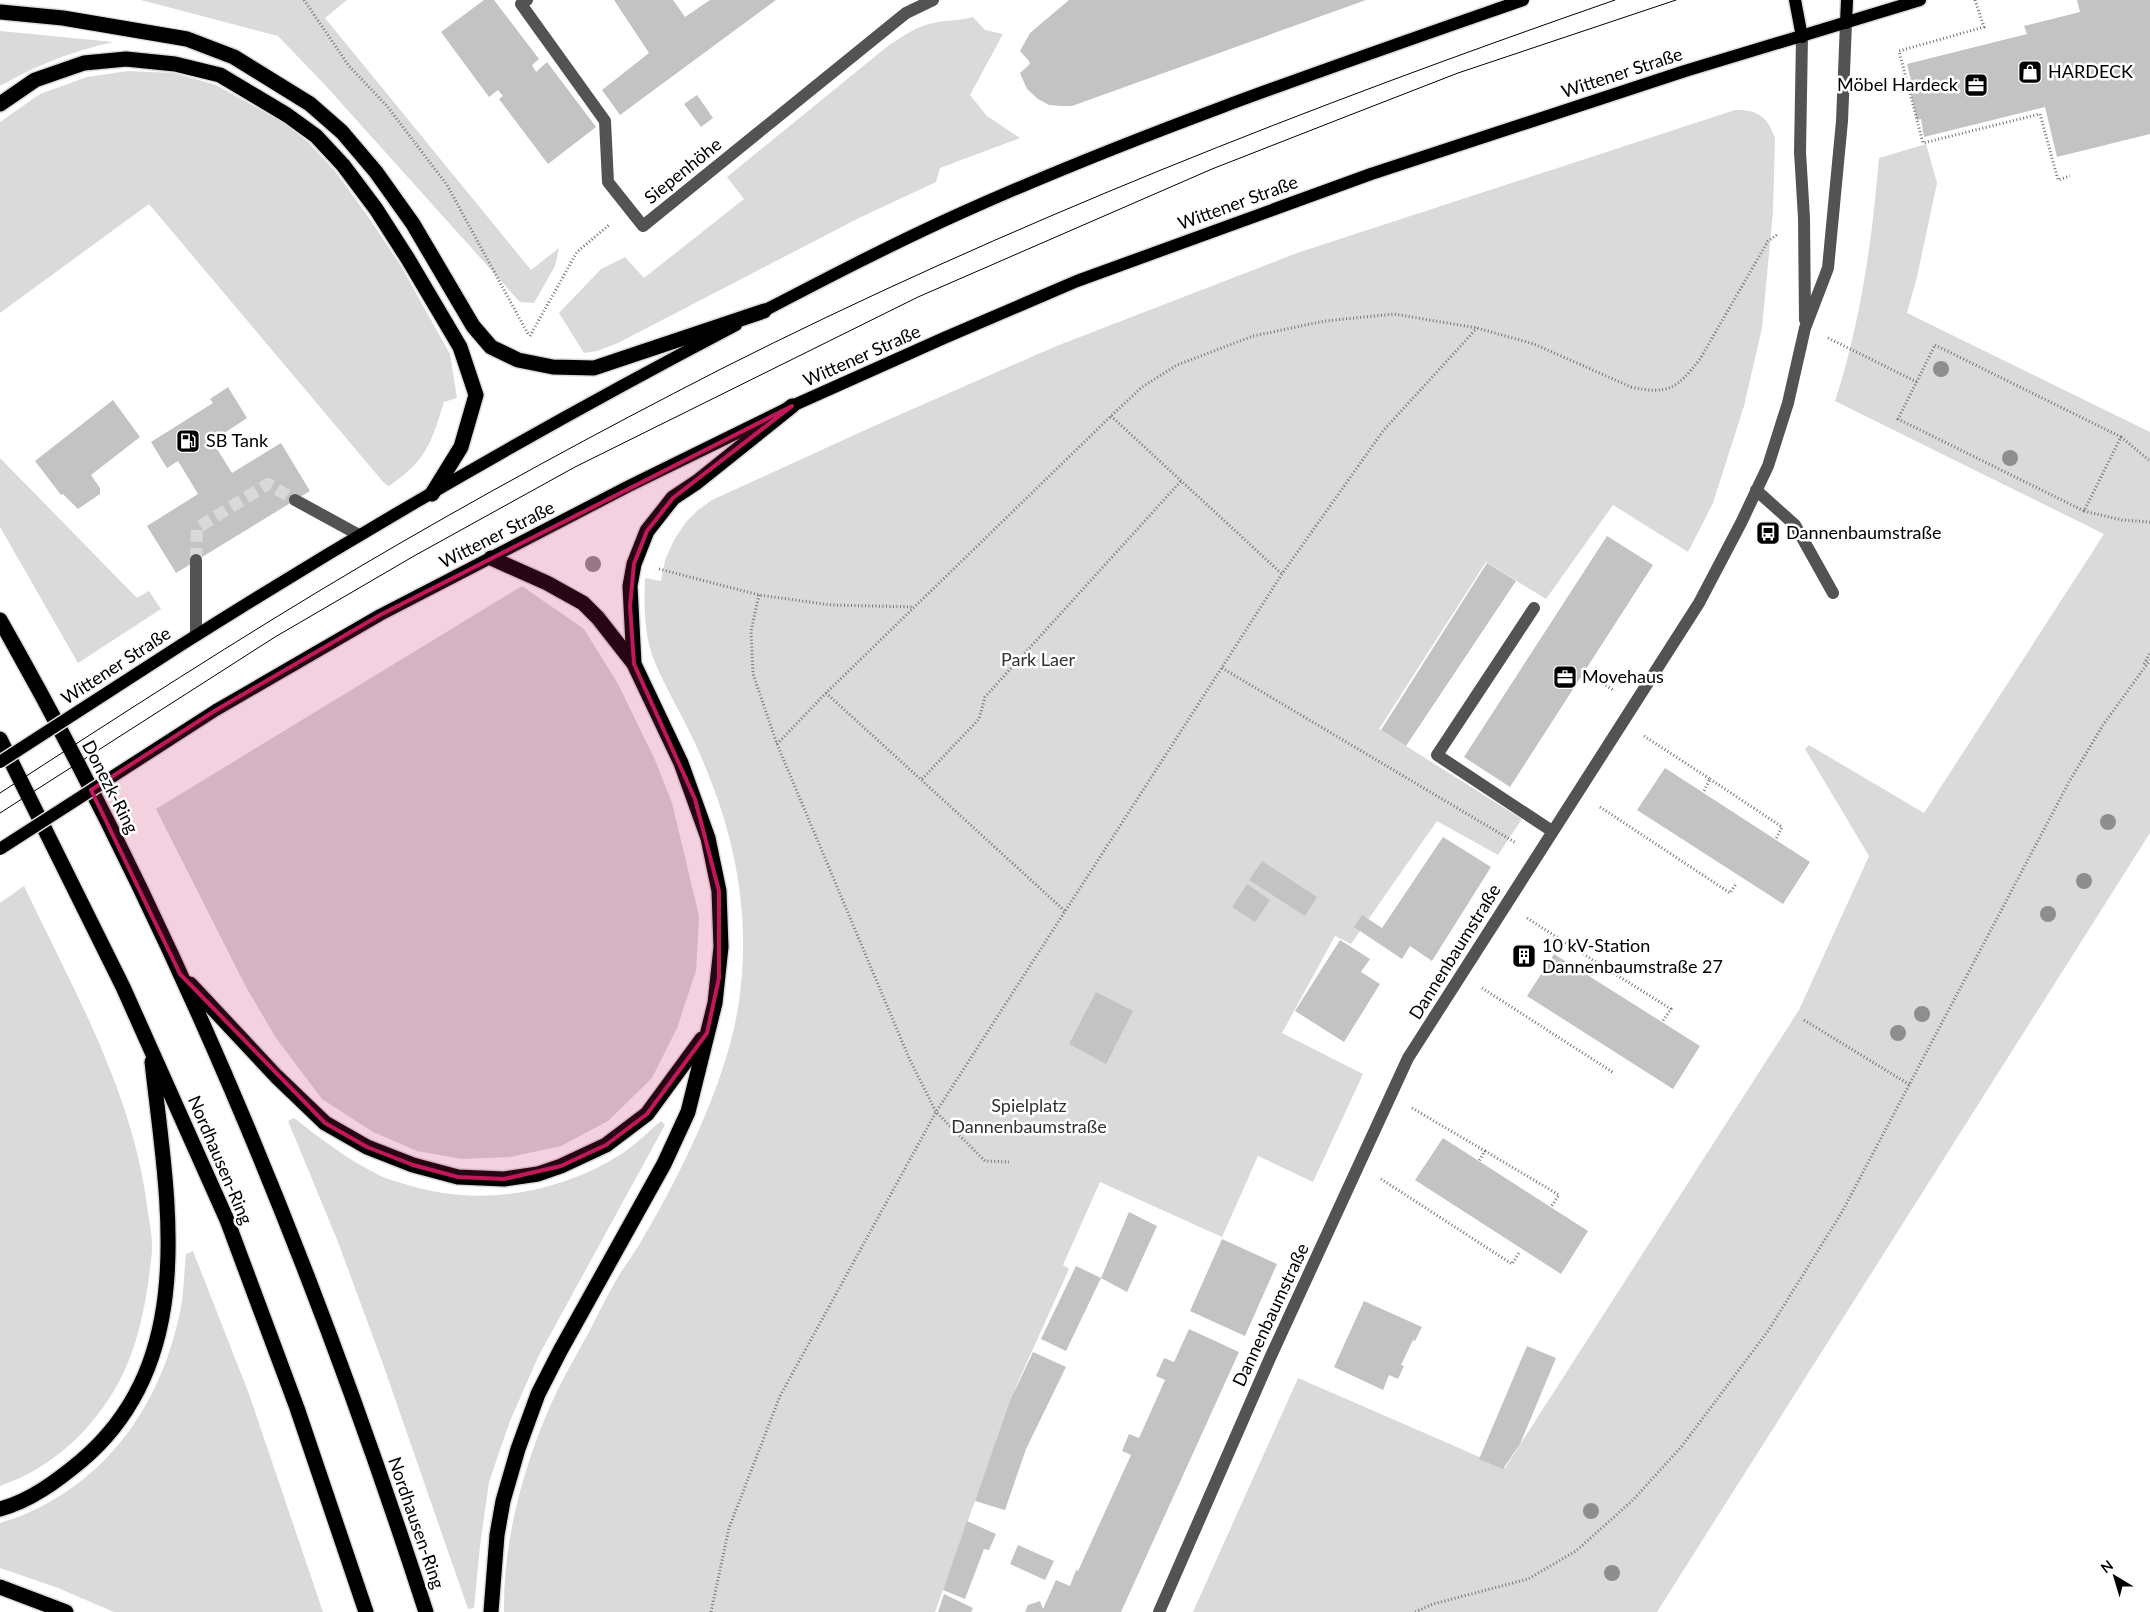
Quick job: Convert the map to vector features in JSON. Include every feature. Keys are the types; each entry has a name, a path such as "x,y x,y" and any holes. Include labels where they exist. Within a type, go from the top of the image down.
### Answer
{"highway":[{"path":"0,12 63,18 187,39 234,57 310,104 342,132 376,172 413,224 473,326 491,347 518,360 553,367 594,368 764,311"},
{"path":"0,104 35,80 84,63 126,59 175,64 220,75 287,115 316,136 343,165 376,209 408,259 460,347 474,387 476,396 460,447 432,494"},
{"path":"634,664 630,586 634,564 647,530 673,498 697,482 792,406"},
{"path":"491,558 547,583 583,604 598,618 634,664 669,736 696,799 708,838 719,891 721,955 715,1003 688,1112 664,1164 560,1351 538,1394 526,1426 510,1472 497,1535 491,1612"},
{"name":"Donezk-Ring","path":"0,620 34,680 112,832 180,974"},
{"name":"Nordhausen-Ring","path":"0,739 66,869 151,1048 227,1220 298,1408 366,1612"},
{"path":"180,974 276,1076 325,1123 367,1147 414,1166 458,1177 504,1179 538,1174 569,1163 606,1145 647,1114 707,1033"},
{"name":"Nordhausen-Ring","path":"180,974 250,1132 312,1284 394,1513 426,1612"},
{"path":"0,1509 14,1505 58,1481 96,1448 126,1412 152,1358 166,1300 169,1216 151,1048"},
{"path":"0,1587 66,1612"}],"main road":[{"name":"Wittener Straße","path":"0,762 196,635 359,535 593,403 764,311 960,213 1028,184 1247,97 1523,0"},
{"path":"1795,0 1802,37"},
{"path":"1846,23 1847,0"},
{"name":"Wittener Straße","path":"0,849 216,710 380,615 629,486 792,406 944,338 1077,281 1259,213 1685,71 1920,0"}],"street":[{"name":"Siepenhöhe","path":"527,0 521,4 605,121 608,182 643,226 906,13 933,0"},
{"name":"Dannenbaumstraße","path":"1159,1612 1270,1358 1408,1058 1699,603 1768,466 1788,403 1805,328 1828,268 1842,121 1846,23"},
{"name":"Dannenbaumstraße","path":"1802,37 1800,152 1804,218 1805,328"},
{"path":"1756,490 1795,525 1832,593"},
{"path":"295,500 359,535"},
{"path":"196,560 196,635"},
{"path":"1534,608 1437,755 1552,831"}],"path":[{"path":"304,0 350,66 387,106 446,184 530,337 577,252 629,208"},
{"path":"1975,0 1984,27 1899,50 1922,143 2040,114 2058,180 2070,176"},
{"path":"777,744 826,693 1111,416 1142,387 1176,365 1253,336 1325,321 1394,314 1477,328 1534,344 1631,387 1648,390 1666,390 1687,376 1700,359 1768,240 1804,218"},
{"path":"711,1612 729,1528 780,1396 936,1112 1282,574 1383,430 1477,328"},
{"path":"2150,462 2121,437 1935,345 1898,418 2084,511 2122,520 2150,522"},
{"path":"1855,351 1917,382"},
{"path":"1111,416 1282,574"},
{"path":"2084,511 2121,437"},
{"path":"922,779 979,719 985,697 1181,481"},
{"path":"634,564 653,567 759,595 831,605 915,607"},
{"path":"759,595 751,630 753,674 777,744 909,1058 936,1112 986,1161 1009,1162"},
{"path":"2141,671 2150,653"},
{"path":"1416,1612 1433,1604 1528,1579 1576,1551 1639,1493 1682,1446 1768,1331 1842,1212 2069,782 2103,725 2150,660"},
{"path":"1222,668 1537,856"},
{"path":"826,693 1066,912"},
{"path":"1623,722 1782,827 1776,840"},
{"path":"1703,793 1710,779"},
{"path":"1577,792 1730,893 1736,884"},
{"path":"1505,904 1671,1009 1662,1022"},
{"path":"1590,976 1599,964"},
{"path":"1461,974 1614,1073"},
{"path":"1804,1020 1910,1085"},
{"path":"1390,1095 1559,1195 1551,1207"},
{"path":"1479,1161 1485,1151"},
{"path":"1358,1164 1512,1264 1519,1253"}],"highlighted area":[{"path":"792,406 673,498 647,531 634,564 630,606 634,664 695,799 719,891 719,978 707,1033 647,1114 606,1145 561,1166 504,1179 458,1177 413,1165 367,1147 325,1123 180,974 91,790 216,710 380,615"}],"green space":[{"path":"141,0 347,0 325,18 531,270 559,248 555,266 534,303 520,302 325,85 278,36"},
{"path":"973,17 985,30 1003,34 970,95 987,116 1020,138 940,168 936,182 859,218 618,343 597,351 584,353 559,313 601,269 625,257 644,278 744,199 727,177 889,45 924,26"},
{"path":"0,31 114,42 55,60 0,86"},
{"path":"128,71 174,73 216,85 281,121 308,142 335,171 401,266 450,354 457,398 444,402 431,440 420,459 402,477 389,486 384,483 149,204 0,313 0,122 40,94 87,77"},
{"name":"Park Laer","path":"1735,110 1750,111 1761,116 1769,125 1775,138 1773,212 1762,328 1744,406 1713,503 1688,552 1613,505 1546,599 1486,562 1379,729 1522,819 1498,855 1437,821 1351,944 1335,936 1282,1033 1363,1074 1313,1182 1258,1156 1222,1237 1100,1182 1063,1265 1069,1269 1018,1382 935,1612 504,1612 507,1556 512,1527 526,1472 545,1419 560,1386 611,1289 658,1213 687,1157 713,1096 732,1037 738,1008 743,938 741,904 729,837 707,772 652,655 646,626 645,578 661,581 665,560 674,540 686,522 712,500 1054,347 1297,253"},
{"path":"1926,144 1937,183 1917,277 1907,313 2150,432 2150,833 1657,1612 1193,1612 1298,1378 1505,1468 1799,1010 1869,856 1805,749 1809,745 1924,813 2104,534 1835,401 1859,311 1873,220 1879,158"},
{"path":"0,458 137,598 149,591 161,609 78,663 0,527"},
{"path":"522,586 584,629 618,684 655,760 672,803 699,916 696,971 677,1028 652,1078 608,1121 561,1146 510,1157 462,1159 417,1151 373,1132 322,1099 276,1038 246,987 156,809"},
{"path":"24,886 82,1005 116,1086 130,1127 141,1170 151,1230 152,1251 139,1329 127,1366 111,1396 85,1429 55,1457 38,1469 0,1486 0,903"},
{"path":"294,1118 346,1156 382,1177 435,1192 462,1195 517,1193 570,1179 620,1155 661,1121 665,1125 538,1357 510,1421 489,1482 474,1608 468,1609 383,1364 338,1242 288,1121"},
{"path":"193,1251 249,1394 323,1612 114,1612 58,1588 0,1568 0,1523 32,1511 62,1495 88,1475 112,1453 132,1427 149,1400 173,1339 182,1301 186,1254"}],"building":[{"path":"484,0 494,0 539,59 532,65 536,72 547,62 596,127 548,164 499,99 503,96 498,90 489,97 441,32"},
{"path":"614,0 673,0 685,17 710,0 776,0 620,115 602,90 649,53"},
{"path":"1069,0 1366,0 1072,106 1049,105 1038,99 1027,89 1020,73 1030,64 1020,51 1030,33"},
{"name":"HARDECK","path":"2077,0 2150,0 2150,134 2057,157 2045,107 1924,137 1921,119 1917,120 1908,82 1911,81 1907,64 2027,34 2024,26 2080,12"},
{"path":"697,95 713,118 701,127 684,104"},
{"path":"228,387 247,418 212,441 232,473 281,443 310,491 176,573 147,526 198,494 178,461 167,468 151,442 213,403 210,399"},
{"path":"113,400 140,437 91,475 100,488 100,494 78,509 63,494 61,495 35,461"},
{"path":"1607,536 1653,565 1510,787 1464,757"},
{"path":"1487,563 1516,581 1406,746 1381,730"},
{"path":"1665,768 1810,862 1783,904 1637,810"},
{"path":"1443,837 1491,867 1432,961 1410,946 1402,959 1354,927 1362,915 1382,928"},
{"path":"1262,861 1317,897 1305,916 1249,880"},
{"path":"1247,884 1270,900 1255,922 1232,907"},
{"path":"1340,940 1370,959 1361,972 1380,984 1344,1042 1295,1011"},
{"name":"10 kV-Station Dannenbaumstraße 27","path":"1525,946 1532,951 1523,964 1517,960"},
{"path":"1554,954 1700,1046 1673,1089 1527,996"},
{"path":"1096,992 1133,1011 1106,1064 1069,1044"},
{"path":"1443,1138 1588,1231 1561,1274 1415,1180"},
{"path":"1129,1212 1157,1226 1127,1292 1101,1278"},
{"path":"1222,1239 1277,1264 1245,1336 1190,1311"},
{"path":"1076,1266 1101,1278 1066,1351 1041,1339"},
{"path":"1364,1301 1422,1327 1415,1341 1413,1340 1401,1365 1404,1366 1398,1379 1389,1375 1383,1390 1334,1367"},
{"path":"1189,1329 1239,1352 1121,1612 1025,1612 1028,1605 1040,1601 1043,1609 1056,1580 1070,1586 1131,1455 1122,1451 1129,1434 1139,1438 1165,1380 1156,1376 1164,1358 1174,1362"},
{"path":"1527,1346 1556,1358 1520,1444 1503,1469 1479,1459"},
{"path":"1033,1352 1066,1367 1026,1449 1005,1510 975,1501 1010,1401"},
{"path":"967,1521 996,1534 989,1550 984,1549 965,1599 943,1590"},
{"path":"1018,1545 1054,1561 1045,1580 1010,1564"},
{"path":"944,1594 973,1608 971,1612 938,1612"}],"tunnel":[{"path":"196,560 197,528 268,484 295,500"}],"tram line":[{"path":"0,793 134,706 315,593 538,465 719,370 938,266 1161,170 1387,82 1615,0"},
{"path":"0,813 275,637 414,556 575,467 918,297 1212,169 1458,73 1676,0"}],"place":[{"name":"HARDECK","path":"2030,72"},
{"name":"Möbel Hardeck","path":"1976,85"},
{"name":"SB Tank","path":"188,441"},
{"name":"Dannenbaumstraße","path":"1768,533"},
{"name":"Movehaus","path":"1565,677"},
{"name":"10 kV-Station Dannenbaumstraße 27","path":"1524,956"}],"park label":[{"name":"Spielplatz Dannenbaumstraße","path":"1029,1116"}]}
